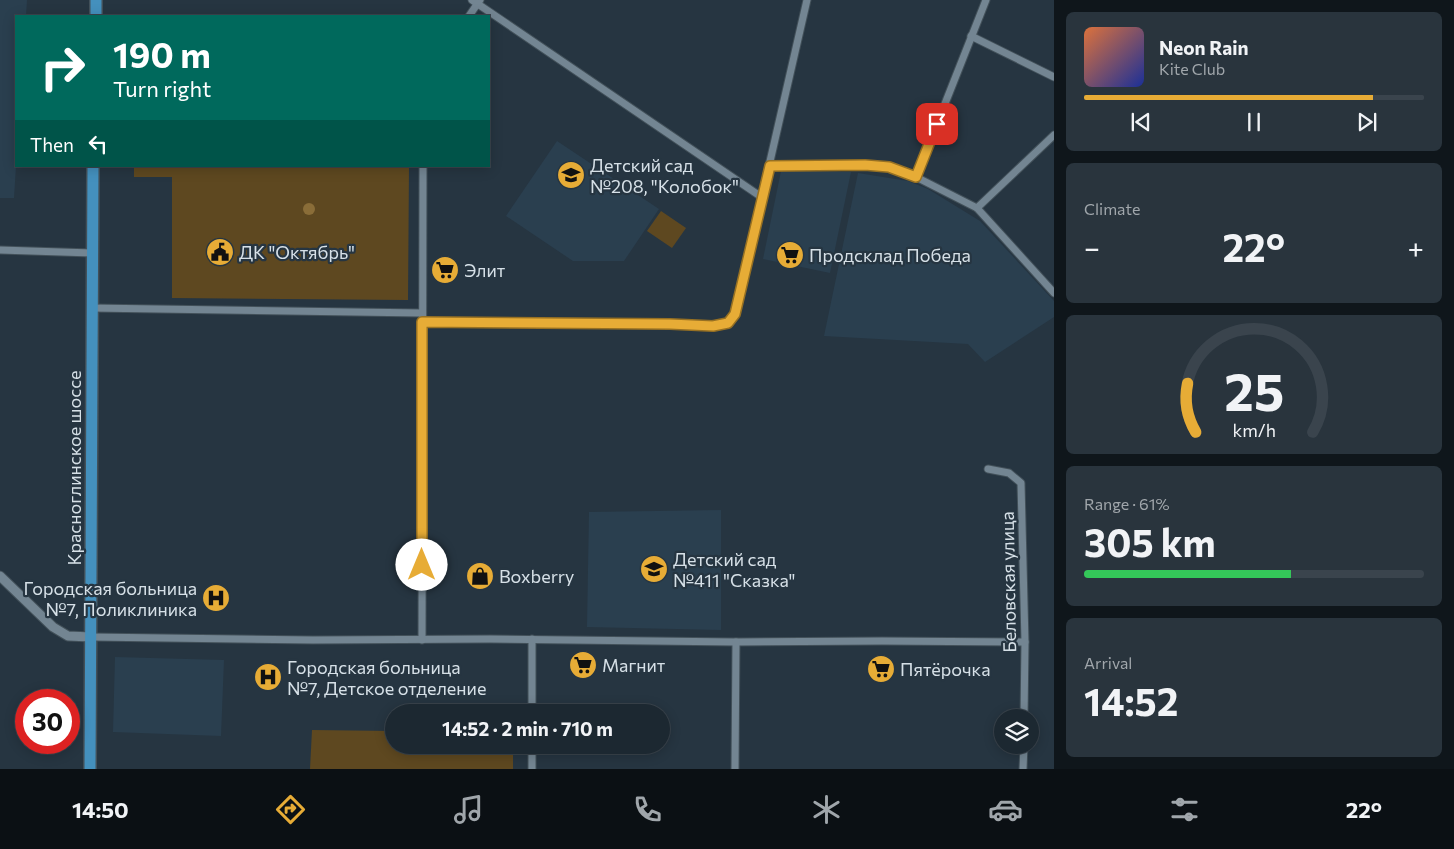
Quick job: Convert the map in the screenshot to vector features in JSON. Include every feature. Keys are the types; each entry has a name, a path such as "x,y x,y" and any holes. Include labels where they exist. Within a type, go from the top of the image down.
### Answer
{"main road":[{"path":"96,0 96,15"},
{"name":"Красноглинское шоссе","path":"90,769 93,167"}],"street":[{"path":"422,322 713,326 728,323 735,314 807,0"},
{"path":"916,177 986,0"},
{"path":"469,15 476,1 762,198"},
{"path":"971,36 1054,77"},
{"path":"976,208 1054,135"},
{"path":"770,166 865,165 889,167 916,177 976,208 1054,293"},
{"path":"422,640 423,167"},
{"path":"0,250 92,253"},
{"path":"92,308 422,314"},
{"name":"Беловская улица","path":"988,469 1009,473 1021,483 1024,709"},
{"path":"0,576 53,627 68,636 313,640 532,639 736,642 1024,642"},
{"path":"532,639 532,704"},
{"path":"735,769 736,642"},
{"path":"532,754 532,769"},
{"path":"1023,769 1024,754"}],"shaded area":[{"path":"0,0 27,0 26,15 15,15 16,167 14,198 0,198"},
{"name":"Детский сад №208, \"Колобок\"","path":"557,141 659,209 624,261 573,261 506,216"},
{"path":"134,167 409,167 408,300 172,298 172,177 134,177"},
{"path":"781,171 851,172 830,273 763,259"},
{"path":"858,173 908,181 928,189 980,221 1054,301 1054,317 985,362 968,344 824,336"},
{"path":"309,203 315,209 309,215 303,209"},
{"path":"661,211 686,228 672,248 647,231"},
{"name":"Детский сад №411 \"Сказка\"","path":"721,510 721,630 587,627 589,512"},
{"path":"115,657 224,660 221,736 113,732"},
{"path":"312,730 385,731 385,754 513,754 513,769 310,769"}],"place":[{"name":"Детский сад №208, \"Колобок\"","path":"571,175"},
{"name":"ДК \"Октябрь\"","path":"220,252"},
{"name":"Продсклад Победа","path":"790,255"},
{"name":"Элит","path":"445,270"},
{"name":"Детский сад №411 \"Сказка\"","path":"654,569"},
{"name":"Boxberry","path":"480,576"},
{"name":"Городская больница №7, Поликлиника","path":"216,598"},
{"name":"Магнит","path":"583,665"},
{"name":"Пятёрочка","path":"881,669"},
{"name":"Городская больница №7, Детское отделение","path":"268,677"}],"route":[{"path":"422,565 422,322 713,326 728,323 735,314 770,166 865,165 889,167 916,177 937,124"}]}
